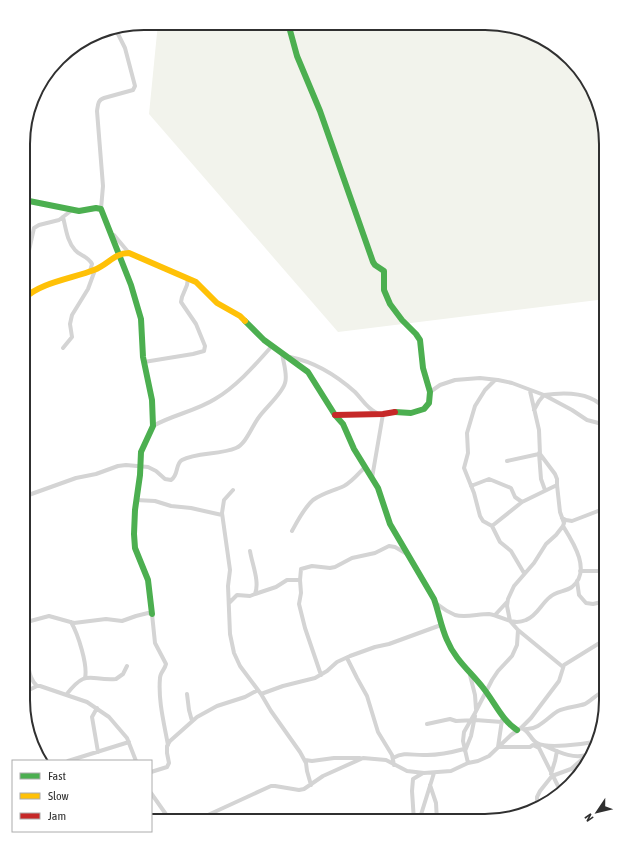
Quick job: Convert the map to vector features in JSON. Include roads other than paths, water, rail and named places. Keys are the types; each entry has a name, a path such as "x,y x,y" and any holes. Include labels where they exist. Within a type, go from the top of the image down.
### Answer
{"street":[{"path":"290,30 298,56 320,111 373,262 384,271 384,290 386,297 397,314 420,340 423,368 430,392 428,406 420,411 411,413 392,412 381,414 335,415"},
{"path":"118,33 125,48 135,86 133,90 104,98 98,102 97,111 100,165 103,186 101,209 131,285 141,319 141,338 144,362 151,391 153,426 141,452 136,500 135,545 148,580 155,643 166,664 161,674 160,683 161,707 168,745 168,763 167,767 152,772"},
{"path":"30,201 72,210 82,211 98,208 101,209"},
{"path":"30,245 34,228 39,225 55,222 72,210"},
{"path":"63,217 68,240 75,250 90,259 92,264 88,289 72,315 70,324 72,337 63,348"},
{"path":"110,231 129,253 198,283 217,302 240,316 272,346 308,372 335,415 343,424 354,449 372,479 383,501 390,524 434,599 441,625 453,652 470,674 486,691 502,719 511,726 530,730 559,710 584,704 599,694"},
{"path":"30,293 75,274 92,271 107,264 118,254 129,253"},
{"path":"144,362 204,351 205,346 196,324 181,302 188,278"},
{"path":"153,426 163,420 190,411 216,399 239,380 272,346"},
{"path":"30,494 72,479 96,474 118,466 140,465 153,469 165,479 171,480 176,476 179,462 182,460 202,454 227,451 240,446 265,408 284,386 286,378 281,352"},
{"path":"288,357 312,364 332,374 355,392 370,409 381,414"},
{"path":"430,392 440,385 455,380 480,378 512,383 544,395 587,420 599,423"},
{"path":"495,380 485,390 476,404 468,427 468,453 464,468 480,516 483,521 492,526 500,542 511,552 524,574"},
{"path":"530,391 539,430 541,479 544,490"},
{"path":"534,411 544,395 556,393 585,396 599,402"},
{"path":"372,479 381,414"},
{"path":"508,461 539,452"},
{"path":"539,452 557,479 564,523 563,526 577,550 580,561 580,571 577,581 579,596 586,603 593,604 599,603"},
{"path":"292,531 304,510 313,500 325,492 349,483 365,467"},
{"path":"471,486 489,479 511,488 515,497 522,502"},
{"path":"492,526 522,502 557,485"},
{"path":"233,490 224,500 222,505 222,515 230,570 228,586 230,602 230,634 234,653 240,666 305,760 311,785"},
{"path":"136,500 155,501 171,506 191,508 222,515"},
{"path":"562,518 572,521 599,511"},
{"path":"495,616 507,602 514,586 534,563 546,544 563,526"},
{"path":"321,675 300,609 300,571 312,566 330,568 335,567 352,558 375,552 388,546 395,547 408,554"},
{"path":"250,551 257,584 255,594"},
{"path":"580,571 599,571"},
{"path":"230,602 237,595 250,596 276,587 287,580 300,580"},
{"path":"434,603 447,611 460,616 486,614 517,623 532,618 550,596 571,587 577,581"},
{"path":"507,602 507,611 510,621 526,637 563,667"},
{"path":"30,621 49,616 71,622 106,619 122,621 148,613 152,614"},
{"path":"71,622 80,643 86,669 85,678"},
{"path":"168,745 173,737 199,715 217,706 259,692 306,681 321,675 337,662 368,649 389,644 441,625"},
{"path":"393,758 401,754 428,755 464,750 469,743 475,713 486,691 498,671 512,656 517,645 518,630"},
{"path":"517,645 526,637"},
{"path":"407,771 434,773 455,771 468,763 478,761 489,756 521,729 534,715 559,681 565,664 599,643"},
{"path":"347,658 367,696 378,732 393,758 394,765"},
{"path":"66,695 73,686 85,678 93,677 116,679 122,674 127,666"},
{"path":"470,674 475,695 475,713"},
{"path":"30,677 37,686 87,702 109,717 117,725 129,742 136,760"},
{"path":"32,688 33,682"},
{"path":"32,688 37,686"},
{"path":"187,694 192,721"},
{"path":"96,708 92,717 98,752"},
{"path":"427,724 450,719 456,721 502,719"},
{"path":"498,747 502,719"},
{"path":"468,763 464,750 464,732 473,720"},
{"path":"521,729 536,743 558,787"},
{"path":"71,760 129,742"},
{"path":"543,745 591,742"},
{"path":"536,743 572,756 585,754"},
{"path":"498,747 530,747 533,745 539,748"},
{"path":"537,801 537,797 540,791 552,776 556,750"},
{"path":"305,760 312,761 334,758 386,760 411,774 413,780 414,814"},
{"path":"210,814 271,786 300,790 304,789 323,776 363,758"},
{"path":"552,776 571,769 582,760"},
{"path":"575,770 576,765"},
{"path":"413,780 424,773"},
{"path":"422,814 434,773"},
{"path":"430,784 436,803 437,814"},
{"path":"152,795 166,814"}]}
